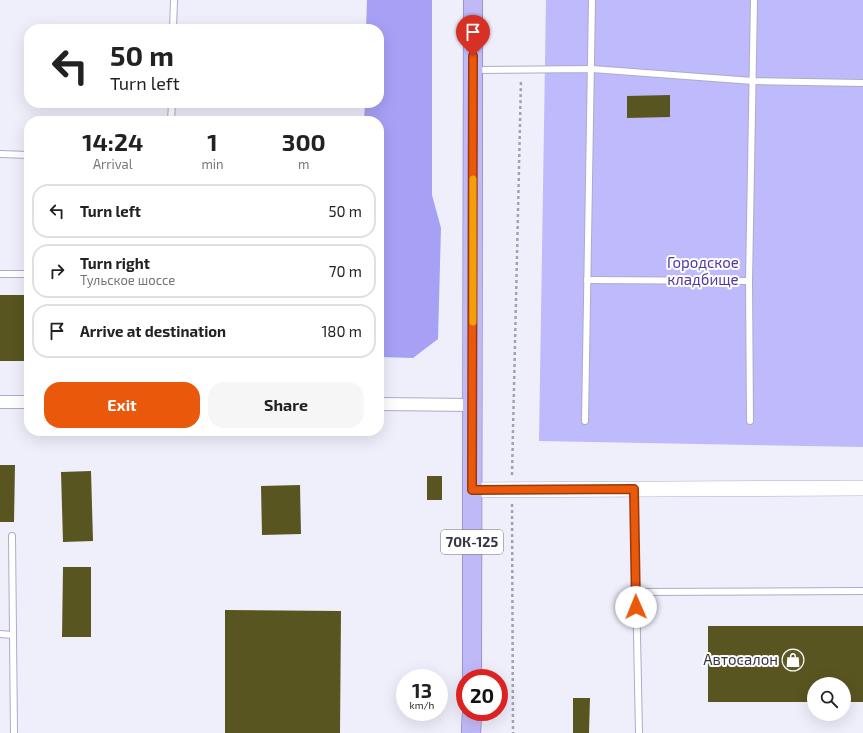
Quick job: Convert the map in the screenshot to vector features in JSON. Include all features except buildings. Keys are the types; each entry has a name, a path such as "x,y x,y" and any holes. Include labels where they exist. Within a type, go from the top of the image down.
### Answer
{"main road":[{"name":"70К-125","path":"472,669 473,0"},
{"path":"471,733 472,721"}],"street":[{"path":"0,402 24,402"},
{"path":"384,404 473,405"},
{"path":"472,490 863,488"}],"lane":[{"path":"173,24 174,0"},
{"path":"585,421 592,0"},
{"path":"750,421 749,281 754,0"},
{"path":"473,70 592,68 753,81 863,83"},
{"path":"0,154 24,155"},
{"path":"0,274 24,274"},
{"path":"587,280 749,281"},
{"path":"634,489 639,733"},
{"path":"12,536 14,733"},
{"path":"636,592 863,591"},
{"path":"0,634 13,635"}],"path":[{"path":"513,733 512,490 521,70"}],"green space":[{"name":"Городское кладбище","path":"546,0 863,0 863,447 539,441"}],"shaded area":[{"path":"367,0 432,0 432,195 441,228 438,339 413,358 384,357 384,116 364,116 365,108 384,108 384,24 366,24"}],"slow traffic":[{"path":"473,179 473,322"}],"place":[{"name":"Автосалон","path":"793,660"}],"route":[{"path":"473,56 472,490 634,489 636,607"}]}
